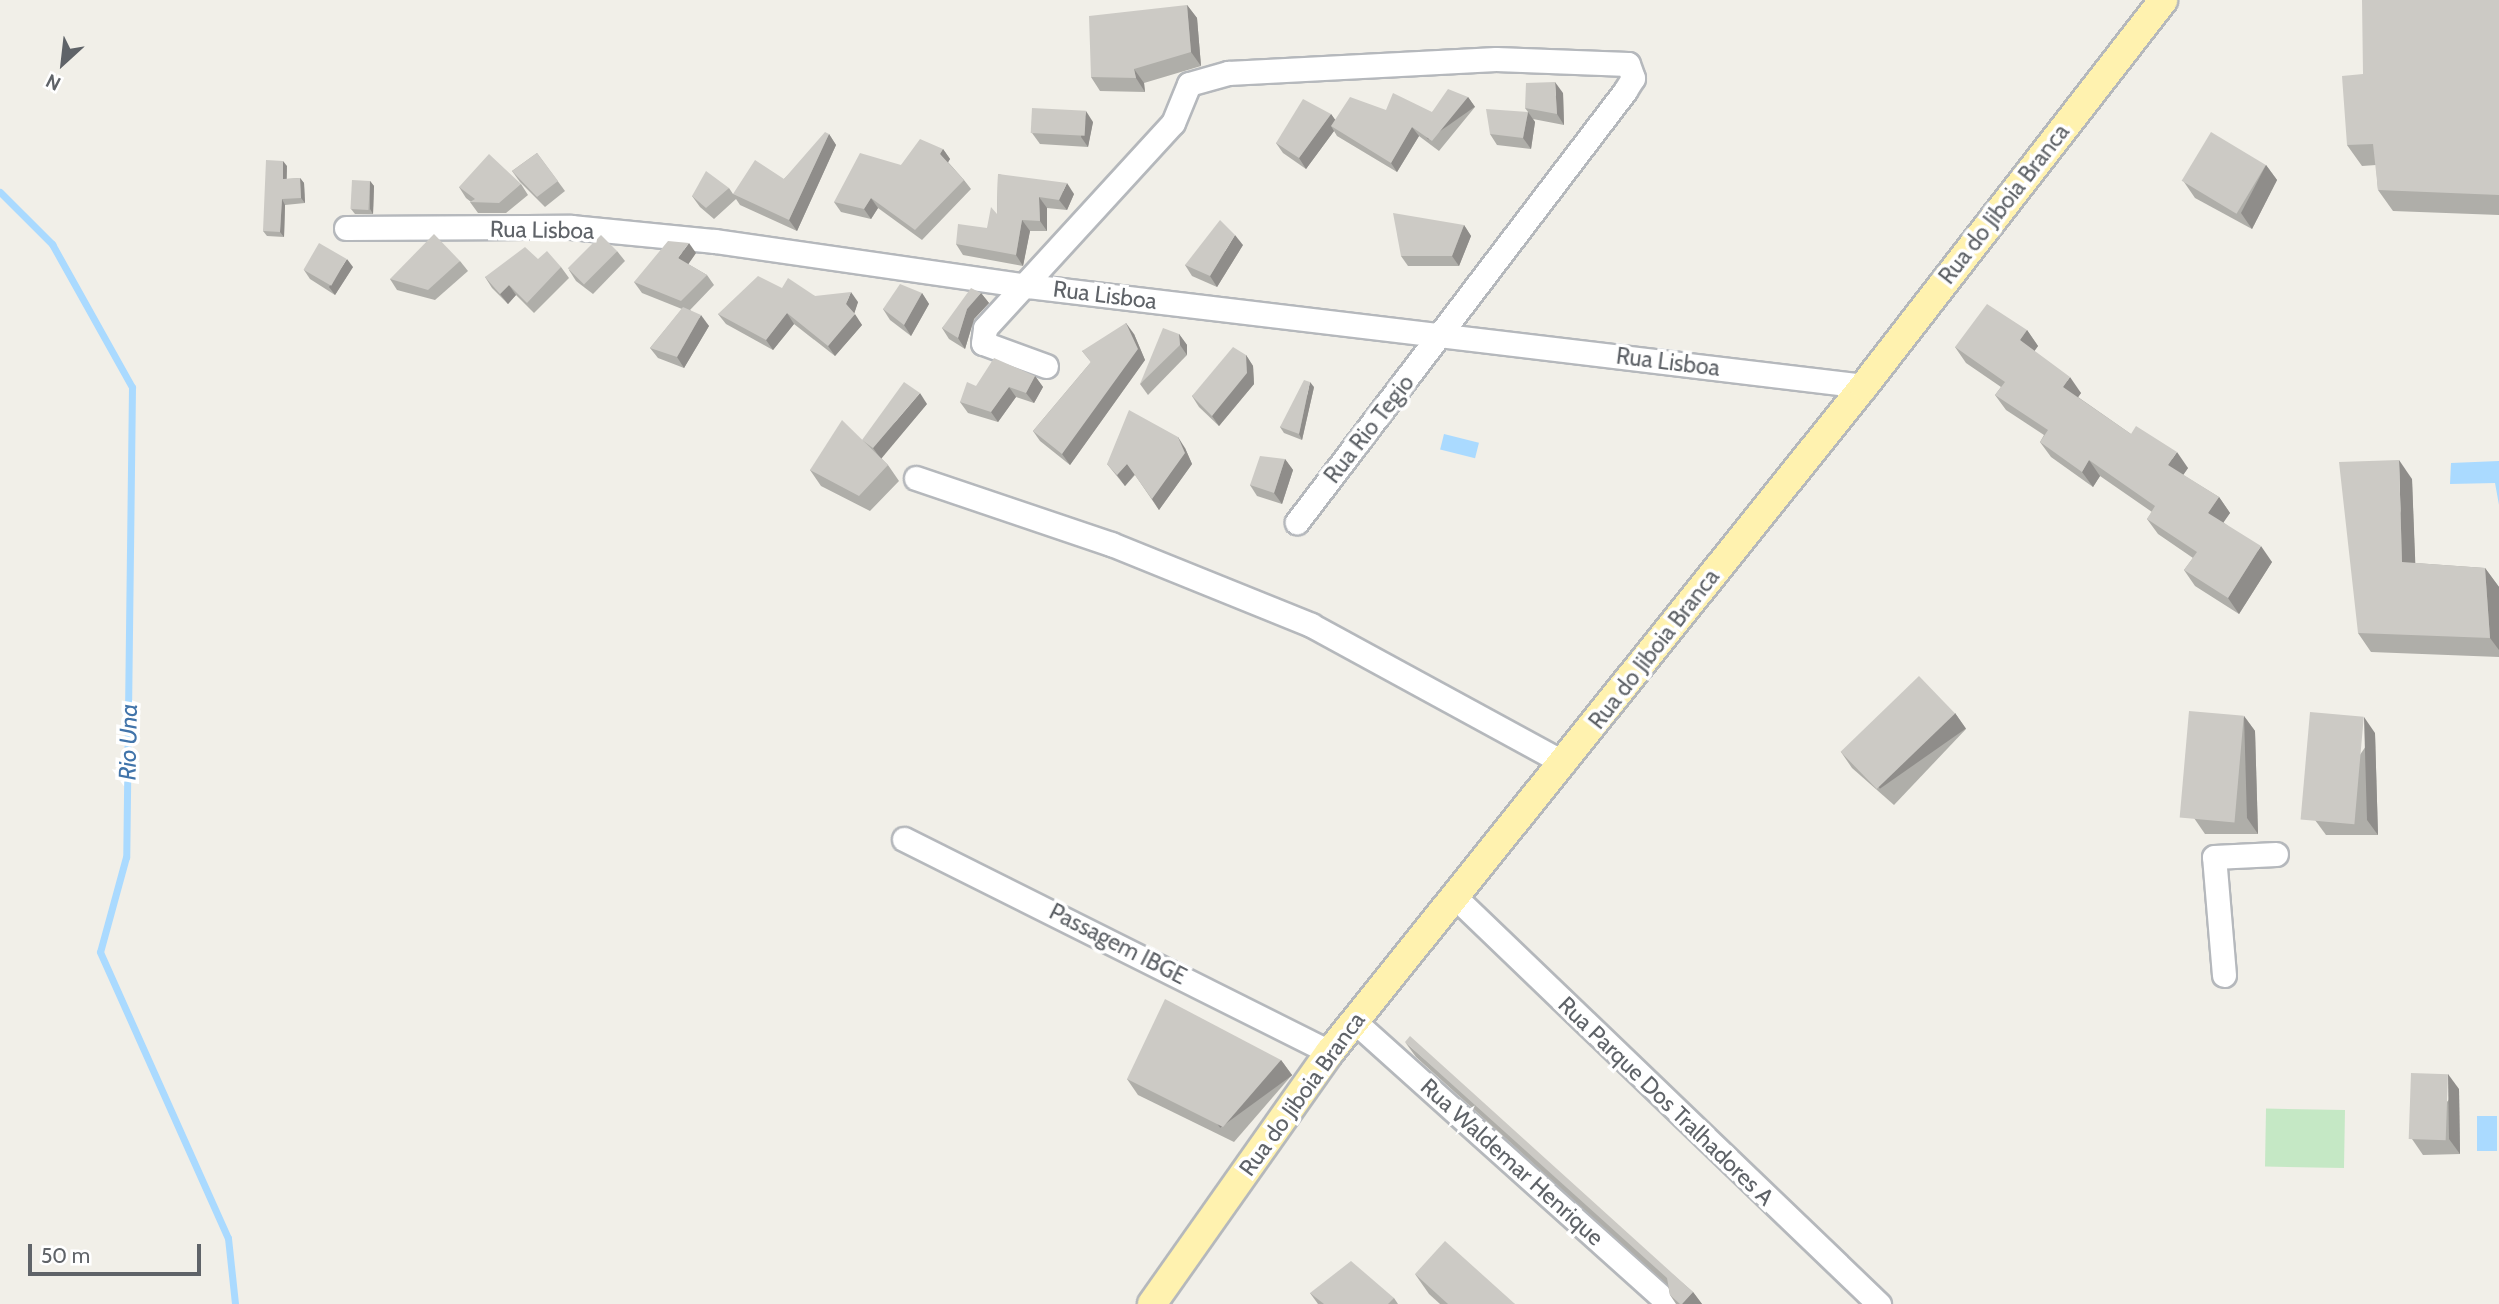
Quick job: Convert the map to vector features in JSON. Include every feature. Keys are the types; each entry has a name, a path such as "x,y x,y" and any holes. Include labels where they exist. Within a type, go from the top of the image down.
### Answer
{"main road":[{"name":"Rua do Jiboia Branca","path":"1152,1304 1329,1052 1564,763 1864,386 2163,0"}],"street":[{"name":"Rua Rio Tegio","path":"1028,286 1173,123 1189,84 1228,73 1496,59 1628,64 1633,78 1626,91 1297,522"},
{"name":"Rua Lisboa","path":"346,228 571,227 715,240 1028,286 1864,386"},
{"path":"1028,286 985,328 982,340 1046,366"},
{"path":"916,478 1111,544 1311,625 1564,763"},
{"name":"Passagem IBGE","path":"904,839 1329,1052"},
{"path":"2224,975 2214,857 2276,855"},
{"name":"Rua Parque Dos Tralhadores A","path":"1455,897 1879,1304"},
{"name":"Rua Waldemar Henrique","path":"1354,1021 1670,1304"}],"green space":[{"path":"2266,1109 2345,1110 2344,1168 2265,1167"}],"water":[{"path":"1444,434 1479,443 1475,458 1440,450"},
{"path":"2499,461 2499,505 2495,483 2450,484 2451,463"},
{"path":"2477,1116 2497,1116 2497,1151 2477,1151"}],"building":[{"path":"2362,0 2499,0 2499,195 2378,190 2373,144 2347,145 2342,76 2363,74"},
{"path":"1187,5 1191,52 1134,69 1136,78 1091,77 1089,16"},
{"path":"1555,82 1557,114 1525,108 1526,83"},
{"path":"1448,89 1468,97 1432,141 1412,127 1391,163 1331,126 1350,97 1386,110 1393,93 1432,112"},
{"path":"1303,99 1331,114 1299,158 1276,143"},
{"path":"1032,108 1086,111 1085,136 1031,133"},
{"path":"1486,109 1528,112 1523,138 1490,134"},
{"path":"825,132 829,134 789,220 733,194 755,160 784,179"},
{"path":"2211,132 2266,165 2237,214 2182,181"},
{"path":"920,139 943,149 940,154 964,180 915,230 871,198 864,209 834,202 860,153 901,165"},
{"path":"537,153 558,181 537,197 512,171"},
{"path":"489,154 521,184 499,203 470,202 475,199 459,187"},
{"path":"266,160 283,161 283,179 300,178 301,198 282,199 280,232 263,231"},
{"path":"706,171 729,188 706,208 692,196"},
{"path":"998,174 1067,183 1059,200 1039,197 1040,221 1022,220 1016,255 956,244 958,224 987,228 991,207 997,214"},
{"path":"352,180 370,181 368,210 350,209"},
{"path":"1393,213 1464,225 1452,256 1401,256"},
{"path":"1220,220 1235,235 1210,276 1185,265"},
{"path":"434,234 460,261 428,290 390,279"},
{"path":"601,235 617,251 584,284 568,268"},
{"path":"668,241 689,243 678,258 707,275 681,301 634,282"},
{"path":"319,243 347,259 331,286 304,270"},
{"path":"525,247 538,259 547,251 561,267 527,303 509,285 500,294 485,277"},
{"path":"758,276 782,288 788,278 815,296 851,292 846,304 855,314 828,346 787,313 766,340 718,314"},
{"path":"900,284 922,293 904,325 883,309"},
{"path":"971,288 981,293 967,309 958,338 942,328"},
{"path":"1987,304 2027,330 2020,340 2070,377 2063,387 2131,434 2136,426 2177,452 2168,465 2219,497 2208,513 2261,546 2228,598 2184,570 2197,552 2147,519 2155,506 2089,460 2082,472 2040,442 2048,430 1995,395 2005,382 1955,347"},
{"path":"683,307 701,315 677,357 650,348"},
{"path":"1126,323 1138,349 1062,454 1033,431 1091,362 1082,351"},
{"path":"1163,328 1179,334 1180,345 1140,384"},
{"path":"1233,347 1246,355 1247,373 1212,416 1192,396"},
{"path":"994,358 1035,376 1026,393 1009,387 991,412 960,402 967,382 976,386"},
{"path":"1304,380 1310,382 1299,434 1280,427"},
{"path":"904,382 920,393 873,448 862,440"},
{"path":"1129,410 1178,437 1185,453 1152,499 1127,464 1117,475 1107,464"},
{"path":"842,420 888,465 859,496 810,470"},
{"path":"1260,456 1285,459 1274,493 1250,485"},
{"path":"2399,460 2402,562 2485,568 2490,638 2358,633 2339,462"},
{"path":"1919,676 1955,713 1877,789 1841,752"},
{"path":"2189,711 2244,716 2234,822 2180,818"},
{"path":"2310,712 2364,717 2354,824 2301,820"},
{"path":"1165,999 1281,1060 1223,1127 1127,1079"},
{"path":"1410,1036 1693,1292 1682,1304 1670,1295 1667,1278 1405,1042"},
{"path":"2411,1073 2448,1074 2446,1140 2409,1139"},
{"path":"1445,1241 1515,1304 1448,1304 1415,1274"},
{"path":"1351,1261 1394,1298 1388,1304 1324,1304 1310,1293"}],"waterway":[{"name":"Rio Una","path":"0,192 52,244 132,387 126,857 100,952 228,1238 235,1304"}]}
